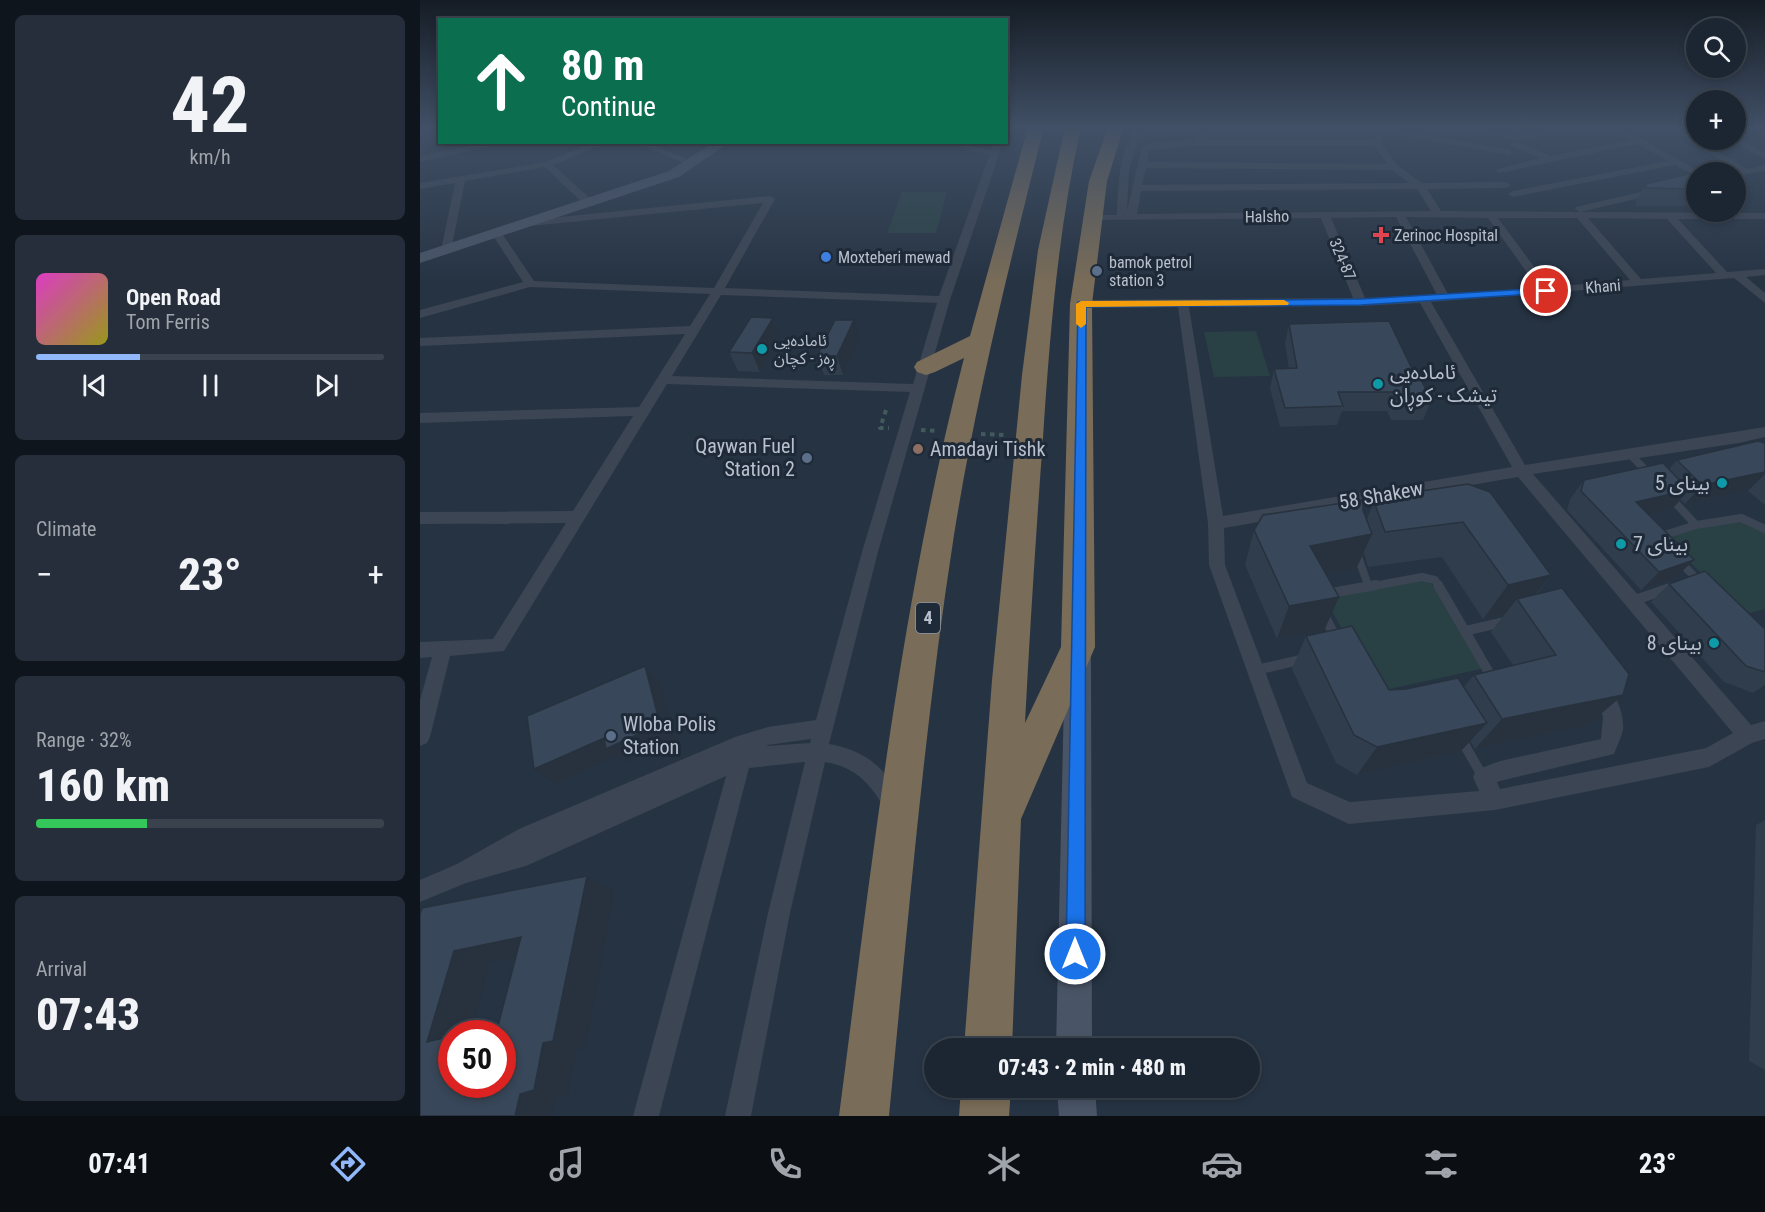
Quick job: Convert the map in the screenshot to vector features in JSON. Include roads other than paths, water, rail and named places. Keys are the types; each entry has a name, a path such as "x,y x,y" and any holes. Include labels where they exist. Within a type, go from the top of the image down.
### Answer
{"highway":[{"name":"4","path":"864,1116 897,824 939,535 979,341 1022,179"},
{"path":"988,1038 999,824 1018,559 1038,345 1060,179"},
{"path":"999,824 1078,647 1081,304 1099,179"},
{"path":"922,378 979,341"},
{"path":"984,1116 985,1098"}],"street":[{"path":"420,186 466,179"},
{"path":"563,179 590,204"},
{"path":"420,258 590,204 660,179"},
{"path":"738,1116 779,913 870,552 944,300 986,179"},
{"path":"1125,179 1126,218"},
{"path":"1126,218 1139,179"},
{"path":"1290,179 1295,201"},
{"path":"1411,179 1420,186 1438,214"},
{"path":"1500,179 1532,215"},
{"path":"1138,188 1295,201 1420,186 1509,189 1571,179"},
{"path":"446,250 460,180"},
{"path":"1552,215 1686,184"},
{"path":"420,650 498,646 691,330 717,292 770,200 530,223"},
{"name":"Halsho","path":"1093,218 1126,218 1295,201 1325,215 1580,215 1760,219"},
{"path":"1746,210 1760,219"},
{"path":"1399,214 1444,297"},
{"name":"324-87","path":"1325,215 1361,302"},
{"path":"1491,215 1546,291"},
{"path":"1580,215 1638,283"},
{"path":"1670,216 1731,275 1765,299"},
{"path":"497,234 530,284"},
{"name":"Khani","path":"1081,304 1361,302 1546,291 1765,272"},
{"path":"420,314 530,284 944,300"},
{"path":"1183,303 1216,523 1217,566 1299,790 1349,813 1495,801 1709,757 1756,732 1632,601 1521,471 1423,298"},
{"path":"420,342 691,330"},
{"path":"662,380 922,378"},
{"path":"420,418 643,411"},
{"name":"58 Shakew","path":"1216,523 1521,471 1740,438 1765,432"},
{"path":"1740,438 1756,452"},
{"path":"1343,501 1354,514 1360,516"},
{"path":"420,518 578,517"},
{"path":"1074,1038 1078,647"},
{"path":"420,737 443,649"},
{"path":"1495,801 1484,777 1500,771 1607,747 1615,731 1610,705 1590,677"},
{"path":"465,872 514,843 742,744 768,736 825,728"},
{"path":"420,891 465,872 526,855 741,760 762,755 818,751 849,758 876,776 886,789 897,824"},
{"path":"646,1116 741,760"},
{"path":"1077,1098 1078,1116"}],"lane":[{"path":"1631,455 1655,481"},
{"path":"1663,490 1696,525"},
{"path":"1664,546 1664,536 1696,525 1741,518 1765,529"},
{"path":"1354,544 1368,585"},
{"path":"1672,554 1705,587"},
{"path":"1422,577 1435,580 1495,683 1488,690 1384,713 1375,711 1319,606 1320,595 1368,585 1422,577"},
{"path":"1632,601 1696,579"},
{"path":"1465,631 1522,617"},
{"path":"1332,653 1343,650"},
{"path":"1256,670 1310,658"},
{"path":"1438,701 1444,710"},
{"path":"1455,729 1484,777"}],"place":[{"name":"Zerinoc Hospital","path":"1381,235"},
{"name":"Moxteberi mewad","path":"826,257"},
{"name":"bamok petrol station 3","path":"1097,271"},
{"name":"ئامادەیی ڕەز - کچان","path":"762,349"},
{"name":"ئامادەیی تیشک - کوڕان","path":"1378,384"},
{"name":"Amadayi Tishk","path":"918,449"},
{"name":"Qaywan Fuel Station 2","path":"807,458"},
{"name":"بيناى 5","path":"1722,483"},
{"name":"بيناى 7","path":"1621,544"},
{"name":"بيناى 8","path":"1714,643"},
{"name":"Wloba Polis Station","path":"611,736"}]}
